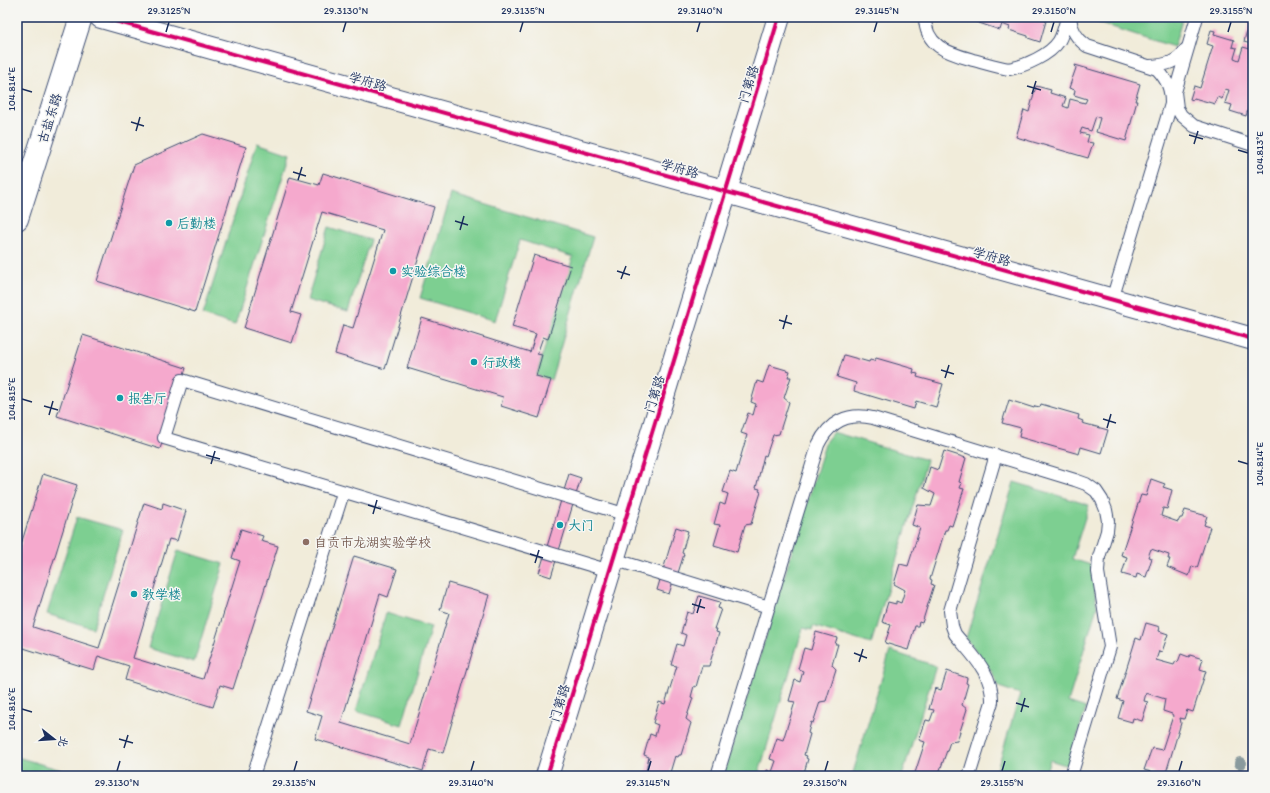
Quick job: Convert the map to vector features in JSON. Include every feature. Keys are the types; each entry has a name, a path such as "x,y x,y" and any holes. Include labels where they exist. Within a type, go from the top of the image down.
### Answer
{"street":[{"name":"古盐东路","path":"17,219 81,17"},
{"name":"学府路","path":"101,17 1253,339"},
{"name":"门第路","path":"547,776 779,17"}],"lane":[{"path":"925,17 928,35 946,52 1002,68 1018,67 1050,50 1068,43 1087,46 1150,66 1157,69 1168,82 1171,94 1171,104"},
{"path":"1050,50 1062,36 1068,17"},
{"path":"1068,17 1074,33 1087,46"},
{"path":"1112,300 1197,17"},
{"path":"1150,66 1164,65 1176,60 1186,50 1190,40"},
{"path":"1175,92 1177,108 1181,115 1193,126"},
{"path":"1167,118 1253,145"},
{"path":"627,515 182,380 164,438 343,493 769,607"},
{"path":"717,776 818,445 829,427 837,421 850,416 864,416 996,455 1086,484 1096,491 1102,500 1106,510 1107,526 1099,557 1098,572 1110,647 1071,776"},
{"path":"969,776 992,702 992,693 989,677 956,634 952,626 950,611 996,455"},
{"path":"254,776 343,493"}],"green space":[{"path":"1081,17 1183,17 1174,47"},
{"path":"257,143 290,154 235,325 203,315"},
{"path":"451,194 593,237 551,380 536,376 573,257 520,240 495,321 420,298"},
{"path":"329,227 370,240 348,312 307,300"},
{"path":"833,432 927,460 871,644 813,626 812,630 803,628 758,776 723,776 826,441"},
{"path":"1014,482 1089,505 1072,559 1091,565 1097,607 1068,702 1086,708 1068,766 1050,760 1045,776 995,776 1020,694 999,687 992,672 966,638"},
{"path":"77,517 123,530 93,628 47,614"},
{"path":"178,550 224,564 194,662 148,648"},
{"path":"386,613 431,627 402,725 356,711"},
{"path":"890,651 936,666 902,776 852,776"},
{"path":"17,757 81,776 17,776"}],"building":[{"path":"977,17 1042,17 1042,19 1046,21 1040,42 1028,38 1028,36 1009,30 1010,27 1002,24 1000,30 976,22"},
{"path":"1250,17 1253,17 1253,81 1249,80 1248,85 1253,86 1253,93 1250,104 1252,104 1251,107 1249,106 1246,116 1230,111 1232,105 1225,103 1229,90 1225,89 1222,99 1217,97 1215,104 1194,98 1193,100 1190,99 1194,86 1200,88 1213,46 1207,44 1211,30 1215,31 1214,34 1234,40 1232,47 1237,48 1234,58 1239,60 1243,47 1250,49 1251,44 1244,42"},
{"path":"1075,65 1140,84 1126,141 1096,132 1100,118 1096,116 1091,131 1082,128 1080,133 1089,135 1087,142 1093,143 1088,158 1016,137 1024,110 1029,112 1036,86 1051,90 1050,93 1066,98 1063,106 1068,108 1070,99 1085,103 1087,99 1074,95 1075,90 1069,88 1076,68"},
{"name":"后勤楼","path":"203,134 246,147 195,312 97,281 134,165"},
{"name":"实验综合楼","path":"323,173 434,207 385,369 335,354 343,325 353,328 383,230 322,212 291,312 301,315 292,343 244,328 290,177 319,185"},
{"name":"行政楼","path":"534,255 571,266 548,339 543,337 537,354 542,355 536,376 551,380 539,418 501,406 503,397 407,368 422,318 530,352 536,334 512,327"},
{"name":"报告厅","path":"83,335 186,368 160,449 57,416"},
{"path":"844,355 869,362 870,360 874,361 876,358 914,369 913,373 918,374 917,377 943,384 936,407 916,401 914,409 854,391 856,383 837,377"},
{"path":"769,365 790,371 788,377 791,377 784,398 789,402 779,434 773,435 766,456 764,455 756,488 760,489 759,491 761,492 751,524 745,525 737,552 714,545 720,525 714,524 720,503 725,505 728,494 723,492 730,471 736,473 747,435 741,433 748,413 753,415 756,404 751,402 757,381 763,383"},
{"path":"1009,400 1034,408 1035,406 1040,407 1041,404 1079,415 1078,419 1083,421 1082,423 1108,430 1101,453 1081,447 1079,454 1019,437 1021,428 1002,423"},
{"path":"944,451 966,458 959,482 962,483 960,488 964,489 952,526 949,525 947,530 945,530 930,579 932,580 931,584 934,585 922,623 919,622 918,626 915,626 908,650 885,643 891,625 882,622 888,602 896,604 896,601 901,603 905,590 894,584 900,564 908,566 920,528 912,525 918,505 931,506 935,494 924,488 930,467 938,470"},
{"name":"教学楼","path":"43,474 77,485 33,627 99,648 144,503 162,509 163,503 186,511 177,541 169,539 133,658 203,679 240,561 232,558 241,529 263,536 261,541 278,546 233,689 220,685 213,707 125,680 129,666 98,656 94,670 17,646 21,633 17,632 17,557"},
{"name":"大门","path":"569,474 581,478 551,577 539,573"},
{"path":"1151,479 1165,484 1163,487 1172,490 1167,509 1163,508 1161,516 1178,522 1180,518 1182,518 1185,510 1207,516 1204,525 1210,527 1197,568 1192,566 1189,576 1167,567 1170,559 1168,559 1169,555 1151,549 1148,557 1152,558 1146,577 1137,574 1136,578 1122,574 1127,557 1121,555 1141,495 1146,496"},
{"path":"676,527 688,531 682,553 684,554 669,594 657,590"},
{"path":"354,556 397,569 388,597 380,594 341,723 410,744 449,613 440,610 448,583 489,595 443,753 429,749 423,771 315,739 322,716 306,711"},
{"path":"699,596 720,602 718,608 721,609 714,629 717,629 716,632 719,633 709,666 702,666 696,687 694,686 691,697 693,698 686,719 691,723 681,755 678,757 675,756 669,776 645,776 649,757 644,755 650,734 655,736 658,725 653,723 659,702 665,704 677,666 671,665 677,644 683,646 686,635 681,633 687,612 693,614"},
{"path":"1146,623 1160,627 1159,631 1168,634 1162,652 1159,651 1156,660 1174,665 1176,661 1178,662 1181,654 1189,657 1190,655 1203,659 1200,669 1206,671 1193,712 1187,710 1184,719 1180,718 1181,723 1165,776 1154,776 1155,773 1144,770 1152,748 1162,750 1173,716 1172,714 1163,711 1165,699 1146,693 1144,701 1148,702 1142,721 1133,718 1132,722 1118,718 1123,701 1117,699 1136,638 1141,640"},
{"path":"816,632 837,638 835,644 838,644 832,665 836,669 826,701 820,702 813,723 811,722 808,733 810,734 804,755 807,756 806,758 808,759 803,776 766,776 767,770 772,772 776,761 770,759 777,738 783,740 795,702 789,701 795,680 800,682 803,671 798,669 804,648 811,650"},
{"path":"947,671 967,678 966,683 968,684 962,705 967,709 957,741 950,742 939,773 941,774 940,776 914,776 925,742 919,740 926,720 930,721 934,710 929,709 935,688 941,690"}],"cycle path":[{"path":"101,17 1253,339"},
{"path":"547,776 779,17"}],"place":[{"name":"后勤楼","path":"169,223"},
{"name":"实验综合楼","path":"393,271"},
{"name":"行政楼","path":"474,362"},
{"name":"报告厅","path":"120,398"},
{"name":"大门","path":"560,525"},
{"name":"自贡市龙湖实验学校","path":"306,542"},
{"name":"教学楼","path":"134,594"}]}
